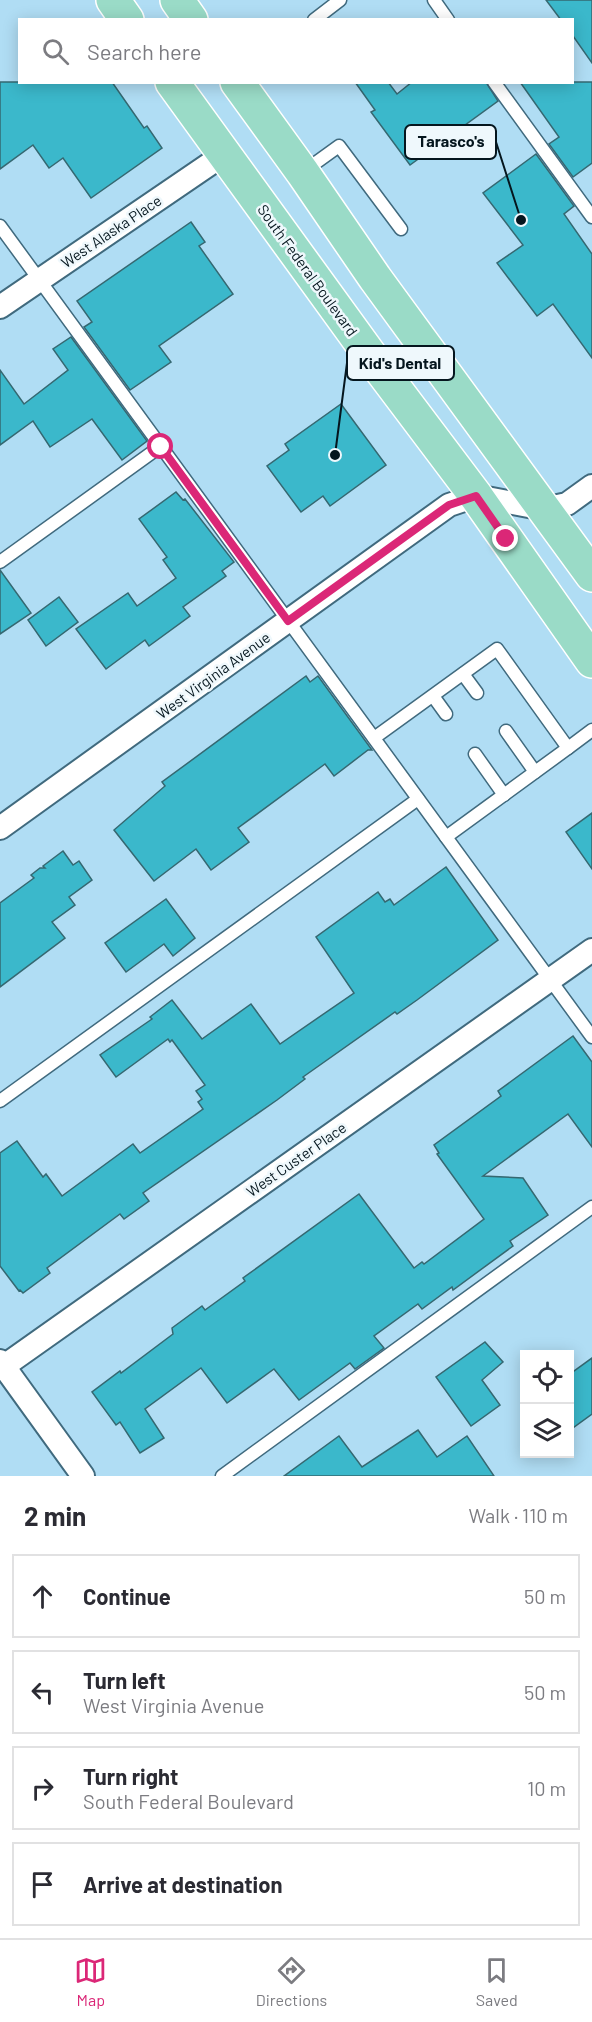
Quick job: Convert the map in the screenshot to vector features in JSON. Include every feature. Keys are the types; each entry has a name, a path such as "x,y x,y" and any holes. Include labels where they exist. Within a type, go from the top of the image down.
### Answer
{"main road":[{"path":"113,0 126,18"},
{"path":"177,0 190,18"},
{"name":"South Federal Boulevard","path":"173,84 223,155 476,496 592,661"},
{"path":"238,84 375,278 592,575"}],"street":[{"name":"West Alaska Place","path":"0,307 223,155"},
{"path":"476,496 544,509 567,504 592,486"},
{"name":"West Virginia Avenue","path":"0,828 449,505 476,496"},
{"name":"West Custer Place","path":"1,1365 592,950"},
{"path":"1,1365 83,1476"}],"lane":[{"path":"317,18 340,0"},
{"path":"434,0 447,18"},
{"path":"495,84 592,217"},
{"path":"303,173 339,146 400,229"},
{"path":"0,226 592,1037"},
{"path":"0,562 161,447"},
{"path":"374,738 497,649 568,748"},
{"path":"463,674 477,693"},
{"path":"433,696 446,714"},
{"path":"446,837 592,730"},
{"path":"506,731 535,772"},
{"path":"475,754 504,795"},
{"path":"0,1101 418,799"},
{"path":"222,1476 592,1207"}],"building":[{"path":"546,0 592,0 592,63 574,37 574,18 560,18"},
{"path":"0,82 113,84 144,128 147,126 162,148 91,198 63,158 49,168 33,145 0,169"},
{"path":"592,82 592,163 573,177 549,144 559,137 521,84"},
{"path":"356,84 390,84 397,94 410,84 487,84 498,101 410,165 371,112 375,110"},
{"path":"536,154 574,206 564,214 592,254 592,358 553,304 537,316 497,263 523,245 483,193"},
{"path":"191,222 205,242 199,246 233,294 159,346 171,362 130,390 84,327 92,322 77,301"},
{"path":"71,337 147,441 122,460 92,419 50,447 33,421 0,445 0,370 24,404 68,370 53,349"},
{"path":"341,404 386,465 330,506 323,496 301,512 267,466 289,450 285,444"},
{"path":"176,492 183,500 185,499 234,562 222,571 226,576 183,607 190,616 149,646 145,640 106,669 76,629 128,593 137,606 176,578 163,560 167,557 139,519"},
{"path":"0,570 31,613 0,634"},
{"path":"59,597 78,622 46,646 28,620"},
{"path":"306,676 310,682 318,676 372,750 368,750 334,776 325,764 238,828 249,842 211,870 196,849 154,881 114,830 165,786 162,782"},
{"path":"592,813 592,869 566,832"},
{"path":"63,851 73,865 79,861 92,880 69,897 75,905 52,922 65,938 0,987 0,903 34,878 31,875 40,868 45,868 43,866"},
{"path":"446,867 498,940 417,1000 397,1014 395,1012 303,1077 305,1079 277,1100 143,1193 149,1201 124,1219 120,1214 47,1268 50,1273 23,1293 19,1291 0,1266 0,1153 17,1141 43,1177 46,1174 62,1196 133,1144 140,1153 203,1109 198,1102 202,1099 196,1091 205,1085 172,1040 170,1042 168,1039 116,1077 100,1055 152,1019 150,1017 172,1000 202,1039 251,1004 280,1044 354,993 316,937 378,892 385,902 390,899 394,905"},
{"path":"166,899 195,938 173,956 164,944 126,972 105,943"},
{"path":"573,1036 592,1062 592,1147 568,1114 483,1176 523,1178 548,1215 510,1241 513,1246 453,1290 452,1287 422,1309 418,1304 374,1336 384,1348 355,1369 350,1363 299,1400 274,1369 227,1403 201,1368 145,1409 164,1438 140,1453 120,1422 116,1425 92,1392 173,1334 172,1328 202,1306 205,1310 245,1281 243,1278 359,1194 414,1268 422,1262 424,1264 484,1219 437,1154 439,1153 434,1145 501,1096 498,1091"},
{"path":"485,1342 503,1362 482,1380 500,1405 471,1426 436,1377"},
{"path":"592,1358 592,1414 574,1427 574,1404 574,1371"},
{"path":"418,1430 437,1457 467,1436 494,1476 284,1476 339,1436 362,1467"}],"place":[{"name":"Tarasco's","path":"521,220"},
{"name":"Kid's Dental","path":"335,455"}],"route":[{"path":"161,447 288,621 449,505 476,496 506,539"}]}
